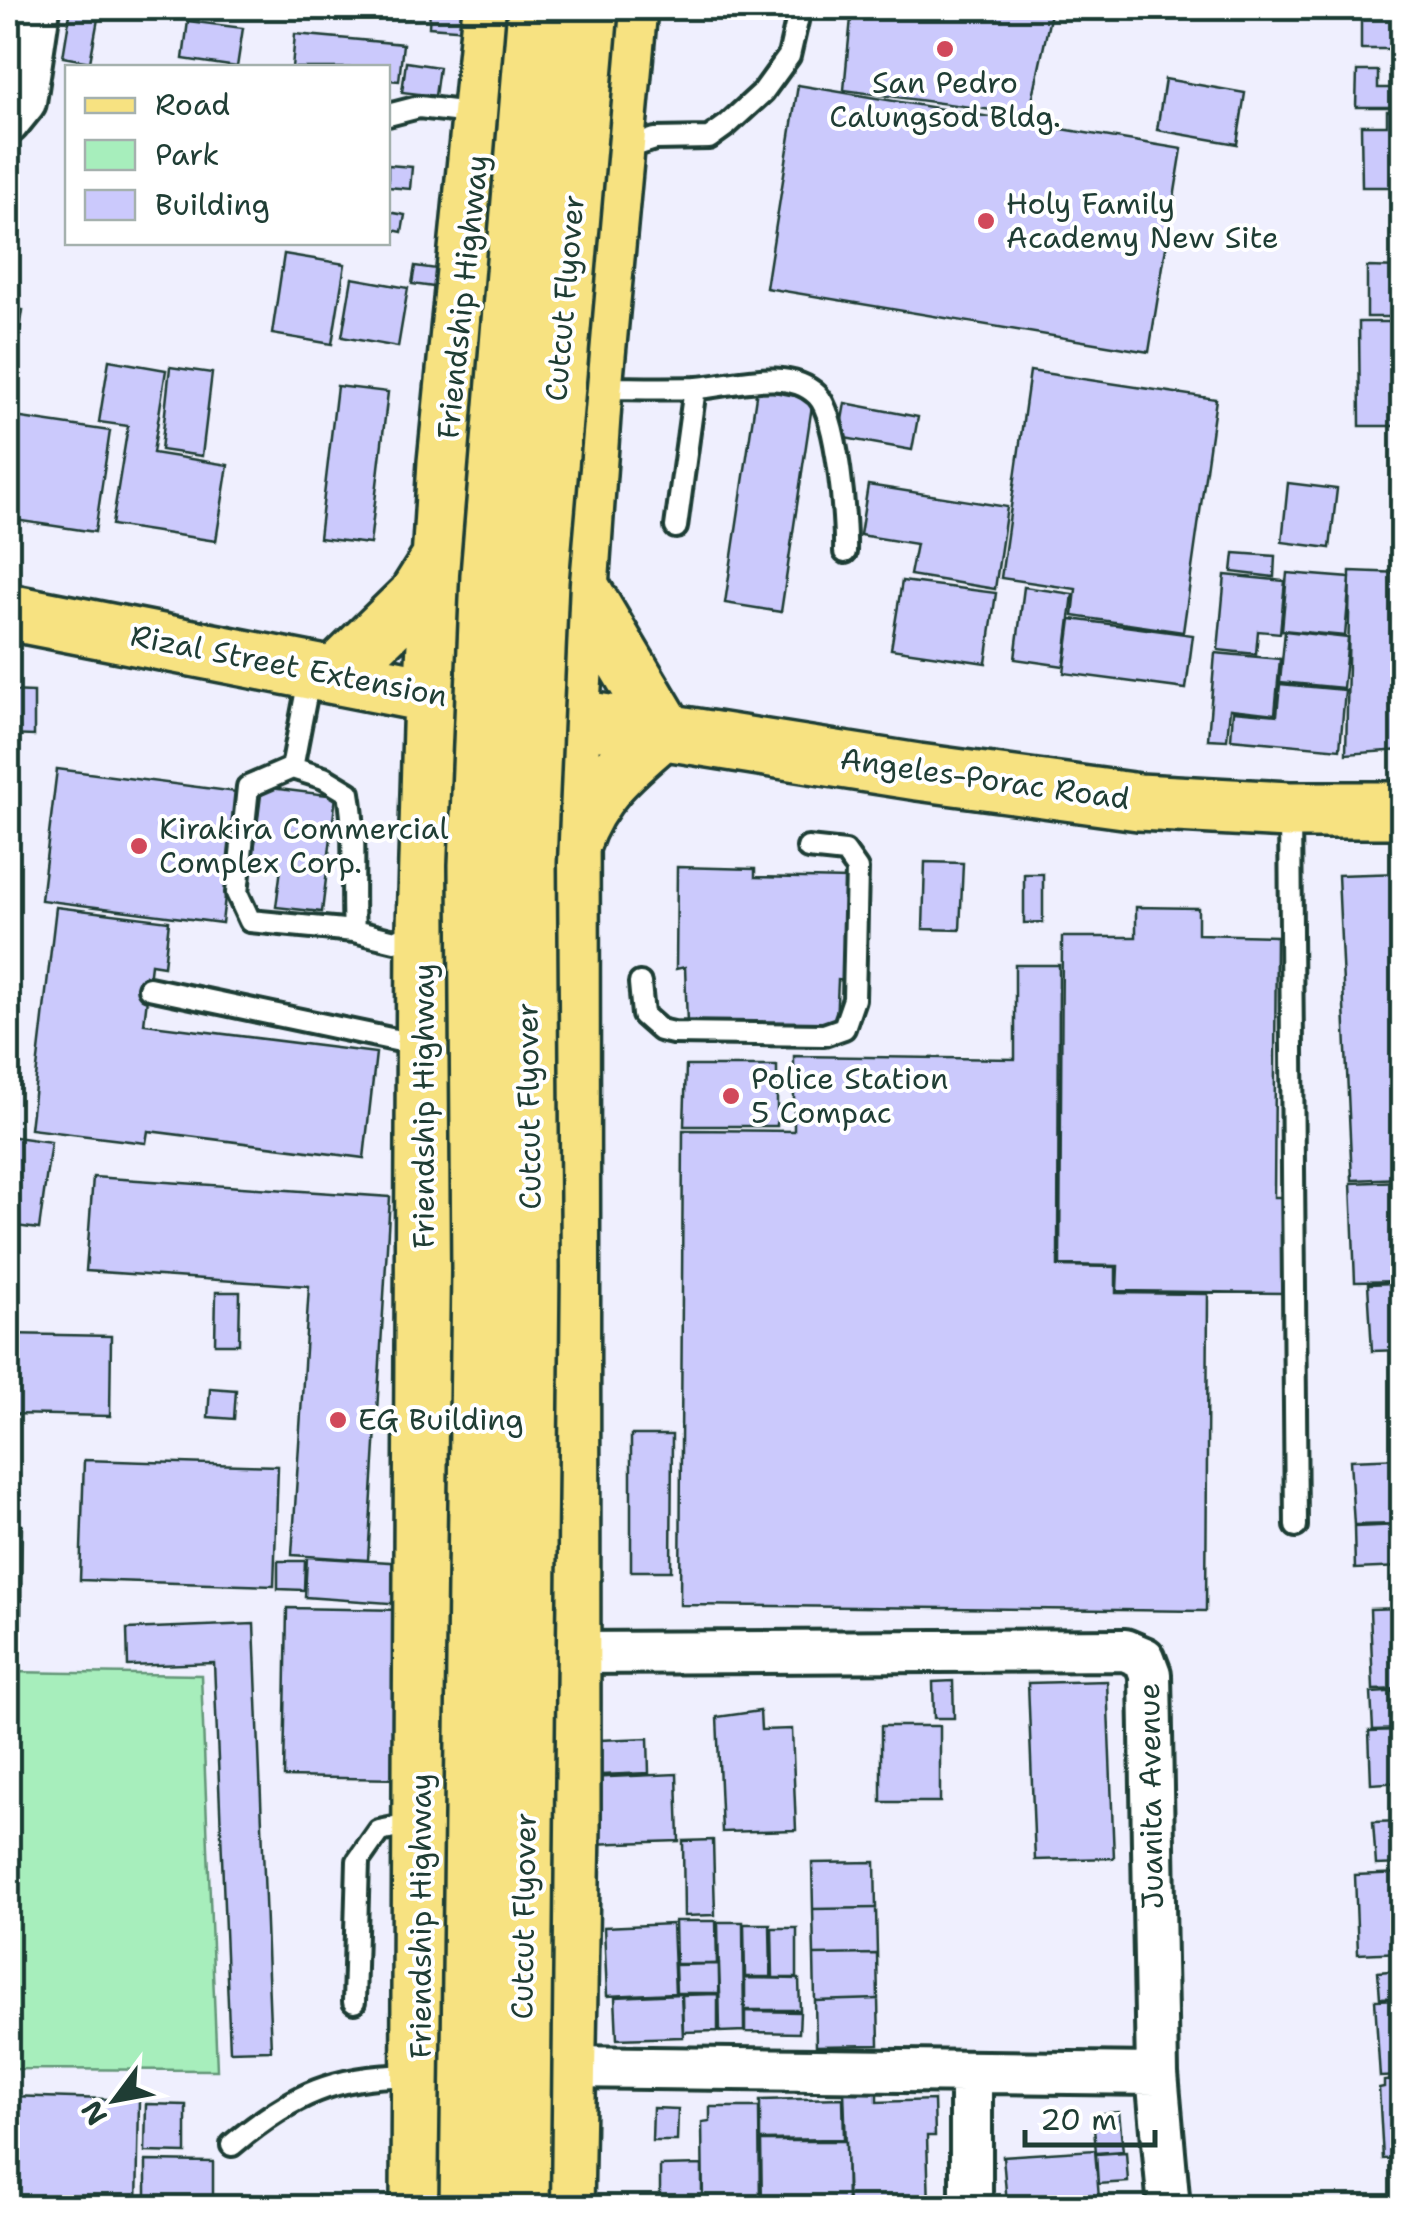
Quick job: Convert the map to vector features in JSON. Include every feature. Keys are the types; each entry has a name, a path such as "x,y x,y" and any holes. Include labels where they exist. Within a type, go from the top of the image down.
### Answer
{"main road":[{"name":"Friendship Highway","path":"420,2208 426,928 432,695 446,462 491,8"},
{"name":"Cutcut Flyover","path":"468,2208 480,1271 477,865 489,575 536,8"},
{"name":"Cutcut Flyover","path":"521,2208 531,1267 528,862 540,581 590,8"},
{"path":"565,2208 574,1357 568,1076 571,716 594,388 630,8"},
{"path":"323,672 415,598 441,557"},
{"path":"570,848 580,817 600,788 665,728 578,584"},
{"name":"Rizal Street Extension","path":"8,612 432,695 571,716"},
{"name":"Angeles-Porac Road","path":"571,716 665,728 918,772 1138,802 1290,810 1402,810"},
{"path":"426,1061 501,1040 532,1045 568,1076"},
{"path":"422,1694 436,1715 462,1729 520,1730 539,1724 572,1672"}],"street":[{"path":"8,123 25,102 39,8"},
{"name":"Juanita Avenue","path":"572,1672 1126,1650 1144,1658 1150,1674 1156,2074 1168,2208"},
{"path":"567,2066 1156,2074"},
{"path":"971,2072 971,2208"}],"lane":[{"path":"617,152 655,139 709,138 728,125 763,92 789,56 800,8"},
{"path":"390,114 419,107 481,114"},
{"path":"594,388 695,388 752,380 791,383 818,396 847,502 846,552"},
{"path":"676,528 695,388"},
{"path":"292,768 323,672"},
{"path":"354,931 352,894 357,865 349,793 324,778 292,768 248,787 239,901 250,921 354,931 394,941 426,928"},
{"path":"1290,810 1296,1526"},
{"path":"640,982 642,1015 660,1030 673,1034 824,1035 844,1028 854,999 857,869 845,852 808,848"},
{"path":"150,988 426,1061"},
{"path":"354,2002 358,1861 379,1831 422,1822"},
{"path":"232,2145 276,2108 324,2086 392,2075 420,2076"}],"green space":[{"path":"8,1672 201,1675 217,2070 8,2069"}],"building":[{"path":"71,8 100,8 90,62 63,57"},
{"path":"351,8 410,8 409,17 350,12"},
{"path":"430,8 469,8 468,30 429,27"},
{"name":"San Pedro Calungsod Bldg.","path":"852,8 1052,8 1029,115 844,90"},
{"path":"1361,8 1402,8 1402,49 1361,49"},
{"path":"188,21 243,28 237,65 183,59"},
{"path":"295,34 403,44 399,81 390,80 390,65 292,65"},
{"path":"406,62 439,67 435,96 402,92"},
{"path":"1357,71 1378,71 1378,88 1391,88 1391,107 1356,107"},
{"path":"1165,79 1245,93 1237,144 1157,130"},
{"path":"798,85 1182,149 1149,352 766,288"},
{"path":"1387,111 1402,111 1402,187 1362,187 1361,125 1387,125"},
{"path":"390,165 412,167 410,189 390,187"},
{"path":"390,212 405,215 402,232 390,229"},
{"path":"284,254 345,264 332,344 272,334"},
{"path":"415,266 444,270 441,288 412,284"},
{"path":"1367,267 1402,268 1402,317 1367,317"},
{"path":"352,278 408,288 398,347 342,337"},
{"path":"8,308 23,310 12,386 8,385"},
{"path":"1359,322 1402,322 1402,426 1360,426"},
{"path":"109,360 166,370 153,453 228,465 216,541 112,525 128,426 99,422"},
{"path":"170,367 212,373 202,456 161,450"},
{"path":"1030,371 1216,399 1183,632 1073,616 1076,589 1001,578"},
{"path":"337,386 388,392 370,544 319,538"},
{"path":"757,389 813,399 781,612 725,603"},
{"path":"845,403 918,417 912,450 839,437"},
{"path":"8,416 110,431 95,532 8,519"},
{"path":"1288,483 1337,489 1330,548 1282,542"},
{"path":"868,485 1007,507 995,589 910,575 916,544 860,535"},
{"path":"1234,553 1275,556 1274,577 1232,572"},
{"path":"1350,571 1402,573 1402,750 1346,754"},
{"path":"1287,573 1350,578 1345,636 1282,630"},
{"path":"1225,575 1285,581 1280,633 1258,631 1256,654 1218,650"},
{"path":"902,581 996,593 986,663 891,649"},
{"path":"1024,587 1073,594 1064,666 1015,659"},
{"path":"1071,619 1193,635 1186,689 1064,673"},
{"path":"1285,631 1348,638 1343,688 1280,682"},
{"path":"1215,653 1280,659 1275,714 1230,709 1227,740 1208,739"},
{"path":"1280,684 1345,690 1340,749 1231,739 1233,711 1277,715"},
{"path":"8,691 34,692 34,736 8,735"},
{"name":"Kirakira Commercial Complex Corp.","path":"57,769 237,792 222,923 41,900"},
{"path":"262,787 336,796 322,912 276,907 281,868 252,865"},
{"path":"925,862 963,863 960,930 923,929"},
{"path":"677,867 755,869 755,877 850,879 849,981 838,980 836,1024 687,1024 685,967 676,969"},
{"path":"1402,873 1402,1178 1352,1180 1338,875"},
{"path":"1024,874 1043,874 1043,922 1024,923"},
{"path":"56,907 169,921 164,966 151,964 144,1024 376,1053 364,1158 148,1131 146,1143 30,1129"},
{"path":"1136,907 1198,908 1198,934 1276,936 1274,1197 1286,1197 1286,1293 1117,1291 1118,1266 1060,1265 1062,937 1136,937"},
{"path":"1015,965 1059,965 1058,1266 1116,1267 1116,1293 1208,1294 1206,1611 680,1605 683,1130 794,1131 794,1056 1015,1059"},
{"name":"Police Station 5 Compac","path":"686,1066 777,1066 777,1126 684,1126"},
{"path":"8,1136 51,1142 39,1229 8,1225"},
{"name":"EG Building","path":"93,1177 390,1197 368,1560 292,1555 309,1286 86,1271"},
{"path":"1402,1181 1402,1281 1355,1282 1351,1183"},
{"path":"1402,1283 1402,1350 1372,1351 1368,1284"},
{"path":"216,1292 240,1292 239,1344 215,1344"},
{"path":"8,1334 111,1336 110,1416 8,1414"},
{"path":"210,1388 236,1390 234,1419 208,1417"},
{"path":"631,1435 672,1435 671,1571 631,1571"},
{"path":"1402,1458 1402,1524 1354,1525 1350,1460"},
{"path":"84,1460 278,1466 274,1586 80,1580"},
{"path":"8,1525 22,1525 21,1619 8,1618"},
{"path":"1402,1525 1402,1567 1355,1569 1354,1527"},
{"path":"307,1557 406,1563 403,1604 305,1597"},
{"path":"278,1561 305,1561 304,1590 278,1589"},
{"path":"287,1608 403,1610 401,1779 284,1777"},
{"path":"1402,1608 1402,1689 1373,1690 1370,1609"},
{"path":"254,1624 271,2050 230,2051 214,1663 128,1666 127,1629"},
{"path":"953,1681 954,1718 934,1718 933,1682"},
{"path":"1107,1681 1114,1858 1035,1860 1028,1683"},
{"path":"1402,1691 1402,1729 1373,1730 1371,1693"},
{"path":"760,1711 761,1730 792,1729 796,1830 722,1832 717,1717"},
{"path":"881,1726 940,1726 940,1802 881,1802"},
{"path":"1402,1730 1402,1782 1371,1784 1369,1731"},
{"path":"648,1738 649,1773 601,1775 599,1740"},
{"path":"677,1774 679,1841 589,1844 586,1778"},
{"path":"1402,1821 1402,1864 1376,1865 1373,1822"},
{"path":"713,1840 715,1915 684,1916 683,1841"},
{"path":"875,1862 876,1908 813,1909 812,1863"},
{"path":"1402,1873 1402,1952 1358,1954 1355,1875"},
{"path":"876,1908 877,1954 814,1955 813,1909"},
{"path":"675,1921 716,1921 717,1964 676,1964"},
{"path":"718,1922 743,1922 744,2031 720,2032"},
{"path":"672,1924 675,1993 607,1996 604,1927"},
{"path":"744,1924 770,1924 771,1977 745,1977"},
{"path":"772,1928 797,1928 797,1978 773,1978"},
{"path":"877,1954 878,1999 815,2001 814,1955"},
{"path":"719,1964 720,1993 676,1993 675,1965"},
{"path":"1402,1970 1402,1997 1380,1998 1378,1972"},
{"path":"745,1978 799,1979 800,2010 745,2010"},
{"path":"681,1994 683,2037 617,2039 615,1997"},
{"path":"718,1994 718,2031 683,2032 682,1995"},
{"path":"878,1999 879,2045 816,2046 815,2001"},
{"path":"1402,1999 1402,2076 1380,2077 1375,2000"},
{"path":"745,2011 800,2012 799,2033 745,2032"},
{"path":"1402,2079 1402,2158 1383,2159 1379,2088 1384,2087 1384,2081"},
{"path":"877,2089 877,2102 934,2100 935,2136 927,2136 929,2208 848,2208 844,2090"},
{"path":"8,2096 139,2100 137,2208 8,2208"},
{"path":"843,2098 844,2139 760,2140 760,2100"},
{"path":"146,2104 186,2105 186,2153 145,2152"},
{"path":"710,2107 759,2107 760,2208 703,2208 702,2122 710,2121"},
{"path":"653,2108 678,2109 677,2141 652,2141"},
{"path":"1119,2112 1123,2151 1096,2153 1093,2114"},
{"path":"761,2141 846,2141 847,2208 762,2208"},
{"path":"1095,2150 1099,2198 1007,2204 1003,2156"},
{"path":"1126,2152 1128,2182 1098,2184 1096,2154"},
{"path":"146,2161 213,2162 213,2208 146,2208"},
{"path":"702,2165 702,2208 660,2208 660,2166"}],"place":[{"name":"San Pedro Calungsod Bldg.","path":"945,49"},
{"name":"Holy Family Academy New Site","path":"986,221"},
{"name":"Kirakira Commercial Complex Corp.","path":"139,846"},
{"name":"Police Station 5 Compac","path":"731,1096"},
{"name":"EG Building","path":"338,1420"}]}
